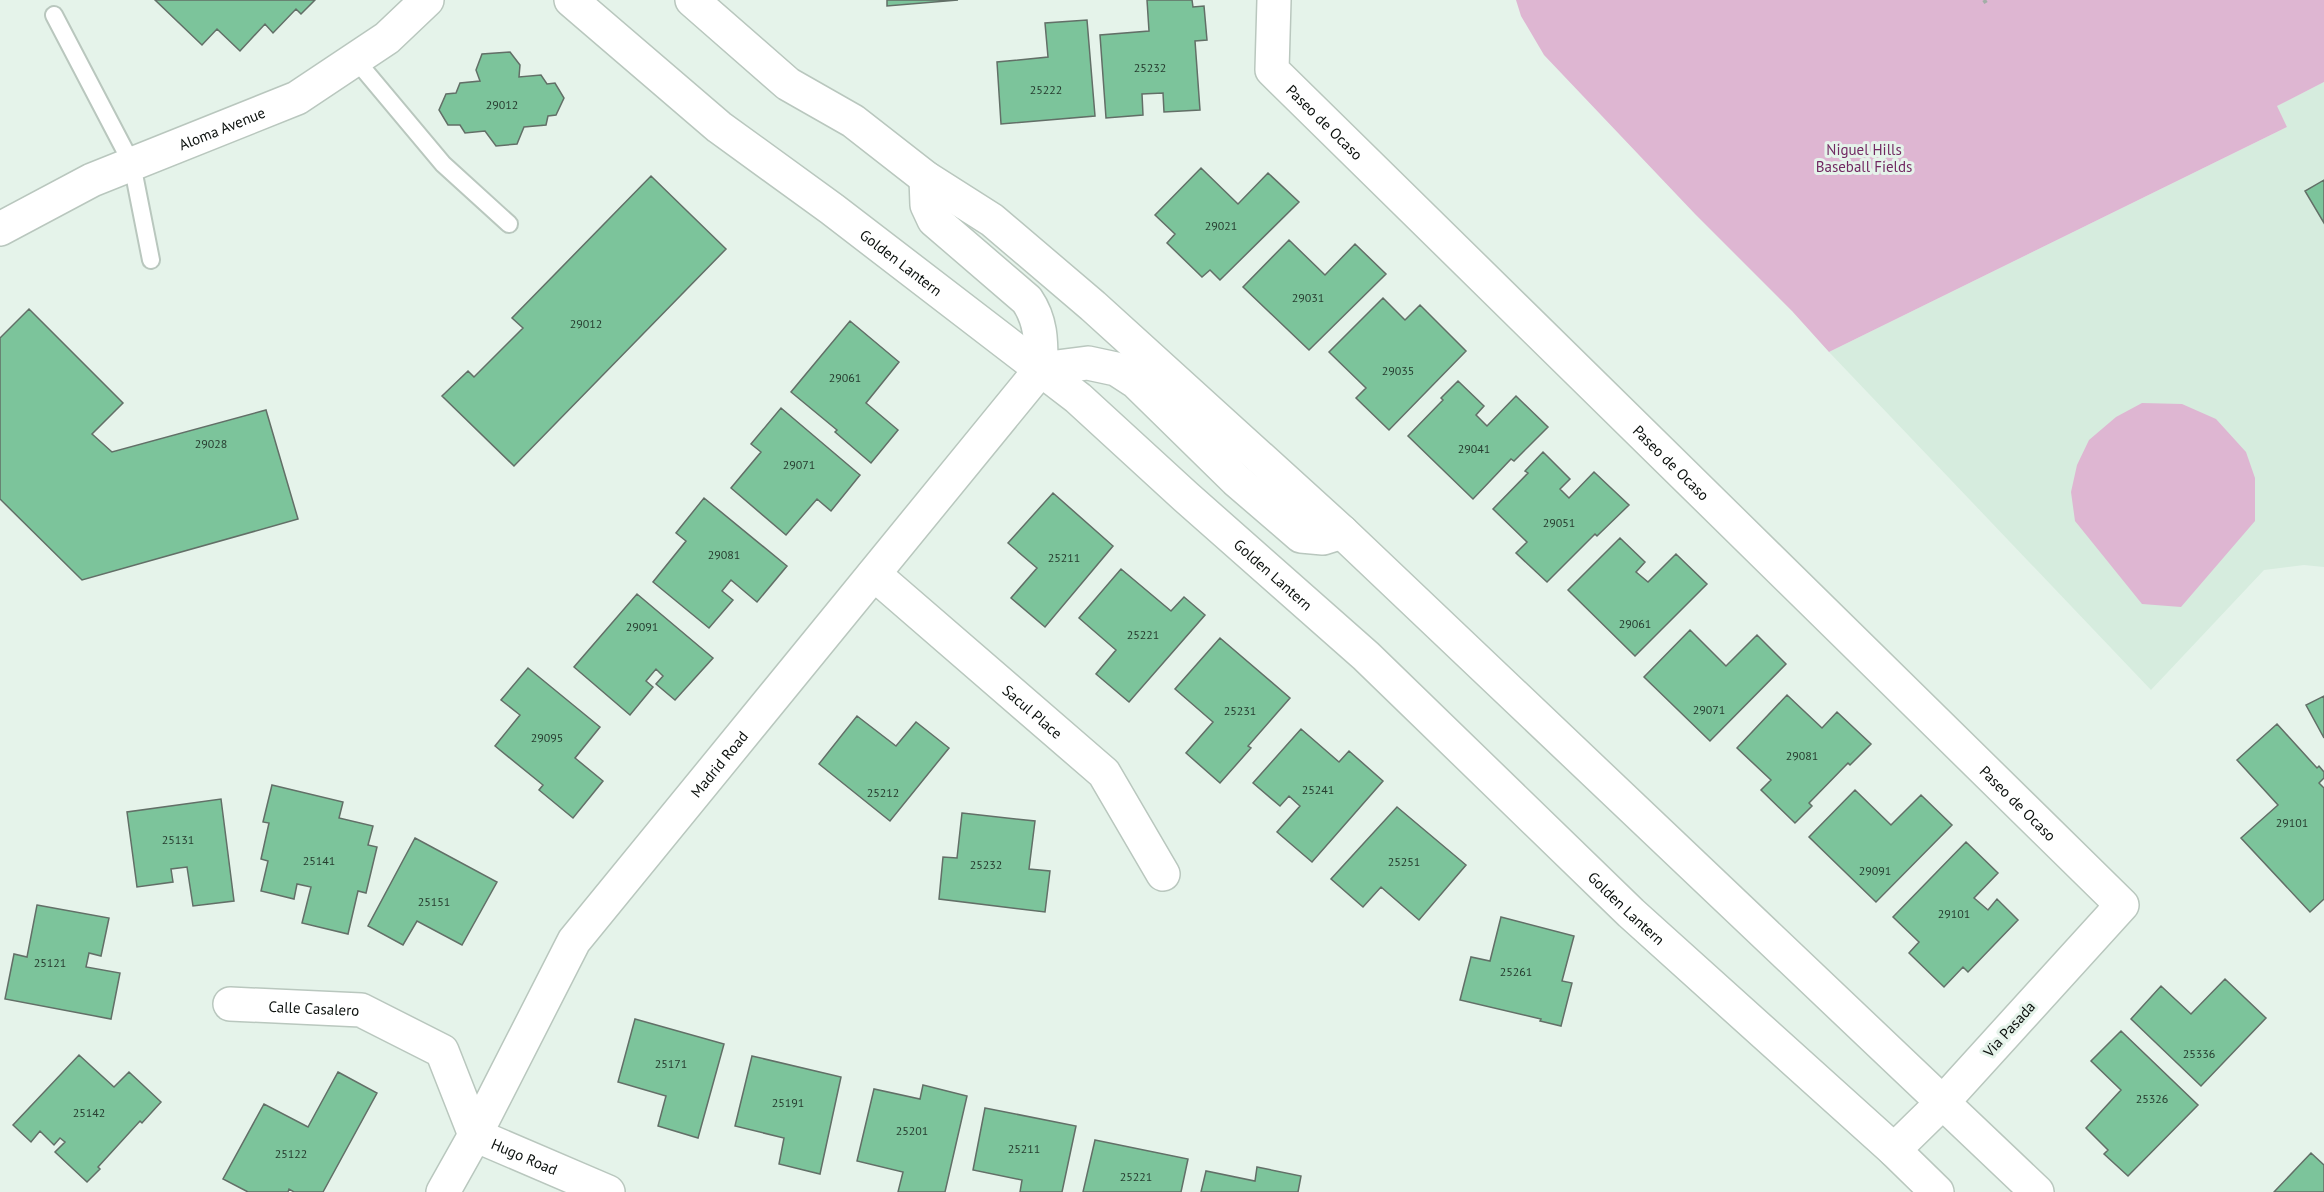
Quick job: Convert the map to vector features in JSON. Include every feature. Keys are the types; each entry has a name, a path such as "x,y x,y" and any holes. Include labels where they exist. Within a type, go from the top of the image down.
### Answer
{"main road":[{"name":"Aloma Avenue","path":"0,229 92,180 297,98 387,38 427,0"},
{"name":"Golden Lantern","path":"571,0 719,127 832,208 1078,398 1366,656 1631,913 1894,1150 1937,1192"},
{"path":"692,0 788,84 853,121 926,178 992,220 1093,306 1342,532 2037,1192"},
{"name":"Paseo de Ocaso","path":"1275,0 1272,70 2122,905"},
{"path":"926,178 927,205 934,220 1027,300 1036,313 1040,327 1041,369 1088,363 1116,369 1137,382 1236,480 1301,536 1323,538 1342,532"},
{"name":"Madrid Road","path":"443,1192 475,1135 574,941 1041,369"},
{"name":"Sacul Place","path":"874,574 1104,773 1163,874"},
{"name":"Via Pasada","path":"1894,1150 1942,1103 2122,905"},
{"name":"Calle Casalero","path":"230,1004 361,1010 442,1051 475,1135"},
{"name":"Hugo Road","path":"475,1135 608,1192"}],"lane":[{"path":"54,15 132,164 151,260"},
{"path":"355,59 443,164 509,224"}],"shaded area":[{"path":"2324,82 2324,567 2304,565 2264,570 2151,690 1829,352 2287,127 2276,106"}],"green space":[{"name":"Niguel Hills Baseball Fields","path":"1516,0 2324,0 2324,82 2277,106 2287,127 1829,352 1544,55 1521,16"},
{"path":"2142,403 2182,404 2216,419 2246,452 2255,478 2255,521 2181,607 2142,604 2075,521 2071,492 2077,465 2089,440 2116,417"}],"building":[{"path":"155,0 315,0 301,14 296,9 273,33 265,24 240,51 217,29 202,45"},
{"path":"887,0 958,0 887,6"},
{"path":"1147,0 1192,0 1193,7 1204,6 1207,40 1195,41 1200,110 1164,112 1163,93 1142,94 1143,115 1106,118 1100,35 1149,31"},
{"path":"1087,20 1095,116 1001,124 997,62 1048,57 1045,23"},
{"path":"510,52 520,65 519,77 541,75 547,84 555,83 564,98 556,115 548,116 546,125 524,127 517,144 496,146 485,131 465,133 460,125 448,125 439,110 446,94 456,93 460,83 480,81 476,70 482,54"},
{"path":"1201,168 1238,204 1268,173 1299,202 1220,280 1210,270 1202,277 1167,243 1175,234 1155,215"},
{"path":"651,176 726,249 514,466 442,396 468,371 474,377 523,328 512,318"},
{"path":"2324,180 2324,223 2305,191"},
{"path":"1289,240 1325,275 1355,244 1386,274 1309,350 1243,287"},
{"path":"1383,298 1405,320 1420,305 1466,351 1389,430 1356,398 1366,388 1329,352"},
{"path":"29,309 123,403 92,434 112,452 266,410 298,519 82,580 0,499 0,338"},
{"path":"850,321 899,362 866,403 898,430 871,463 835,432 837,430 791,392"},
{"path":"1458,381 1484,406 1476,415 1487,426 1516,396 1548,427 1514,461 1511,459 1473,499 1408,436"},
{"path":"781,408 860,475 831,511 817,499 786,535 731,488 761,452 751,444"},
{"path":"1543,452 1570,479 1560,489 1569,498 1594,472 1629,505 1597,536 1595,534 1547,582 1516,553 1527,542 1493,509 1528,473 1525,471"},
{"path":"1053,493 1113,546 1045,627 1011,598 1037,568 1008,543"},
{"path":"704,498 787,566 757,602 731,580 722,591 733,600 709,628 653,582 686,541 676,533"},
{"path":"1620,538 1645,562 1636,572 1648,582 1676,554 1707,584 1635,656 1568,590"},
{"path":"1121,569 1171,611 1184,597 1205,615 1129,702 1096,674 1116,650 1079,618"},
{"path":"637,594 713,658 675,700 656,684 663,676 656,669 646,681 653,687 630,715 574,667"},
{"path":"1690,630 1726,666 1757,635 1786,664 1710,741 1644,677"},
{"path":"1220,638 1290,698 1248,746 1251,748 1220,783 1186,753 1213,722 1175,689"},
{"path":"528,668 600,727 575,758 603,781 573,818 539,790 543,785 495,746 520,715 501,700"},
{"path":"1787,695 1822,728 1837,712 1871,744 1850,765 1848,763 1809,803 1812,806 1795,823 1761,790 1771,780 1737,748"},
{"path":"2324,696 2324,738 2306,705"},
{"path":"857,716 896,746 916,722 949,748 890,821 819,764"},
{"path":"2277,724 2317,768 2319,766 2324,772 2324,778 2319,783 2324,788 2324,899 2310,912 2241,838 2278,805 2237,760"},
{"path":"1301,729 1339,762 1349,751 1383,781 1312,862 1277,832 1300,806 1289,796 1280,806 1253,783"},
{"path":"272,785 343,802 339,818 373,826 368,845 377,847 366,893 358,891 348,934 302,923 311,887 297,884 294,899 261,891 268,861 261,859 269,823 263,822"},
{"path":"1855,790 1891,825 1921,795 1952,825 1876,902 1809,837"},
{"path":"221,799 234,901 193,906 187,867 171,869 173,882 137,887 127,812"},
{"path":"1397,807 1466,865 1419,920 1381,887 1363,907 1331,879"},
{"path":"962,813 1035,821 1029,869 1050,871 1045,912 939,899 943,857 957,858"},
{"path":"415,838 497,882 462,945 417,921 403,945 368,926"},
{"path":"1966,842 1998,873 1974,898 1988,910 1997,899 2018,920 1968,972 1963,967 1944,987 1909,953 1919,942 1893,917"},
{"path":"37,905 109,918 101,956 89,953 86,967 120,973 111,1019 5,999 14,954 27,957"},
{"path":"1501,917 1574,936 1562,981 1572,983 1561,1026 1460,1000 1471,957 1490,961"},
{"path":"2225,979 2266,1018 2201,1086 2131,1019 2161,986 2191,1014"},
{"path":"635,1019 724,1044 698,1138 658,1126 666,1096 618,1082"},
{"path":"2121,1031 2198,1105 2128,1176 2104,1154 2108,1150 2086,1128 2121,1090 2091,1061"},
{"path":"79,1055 114,1087 129,1072 161,1102 142,1123 140,1121 87,1182 55,1152 65,1142 60,1138 54,1145 40,1131 31,1142 13,1125"},
{"path":"752,1056 841,1077 820,1174 779,1164 784,1138 735,1126"},
{"path":"338,1072 377,1093 323,1192 294,1192 289,1189 288,1192 248,1192 223,1179 264,1104 308,1127"},
{"path":"923,1085 967,1096 945,1192 898,1192 903,1172 857,1161 874,1089 920,1099"},
{"path":"985,1108 1076,1126 1062,1192 1020,1192 1022,1180 973,1170"},
{"path":"1095,1140 1188,1159 1181,1192 1083,1192"},
{"path":"2311,1153 2324,1165 2324,1192 2274,1192"},
{"path":"1257,1167 1301,1176 1298,1192 1201,1192 1206,1171 1255,1181"}]}
